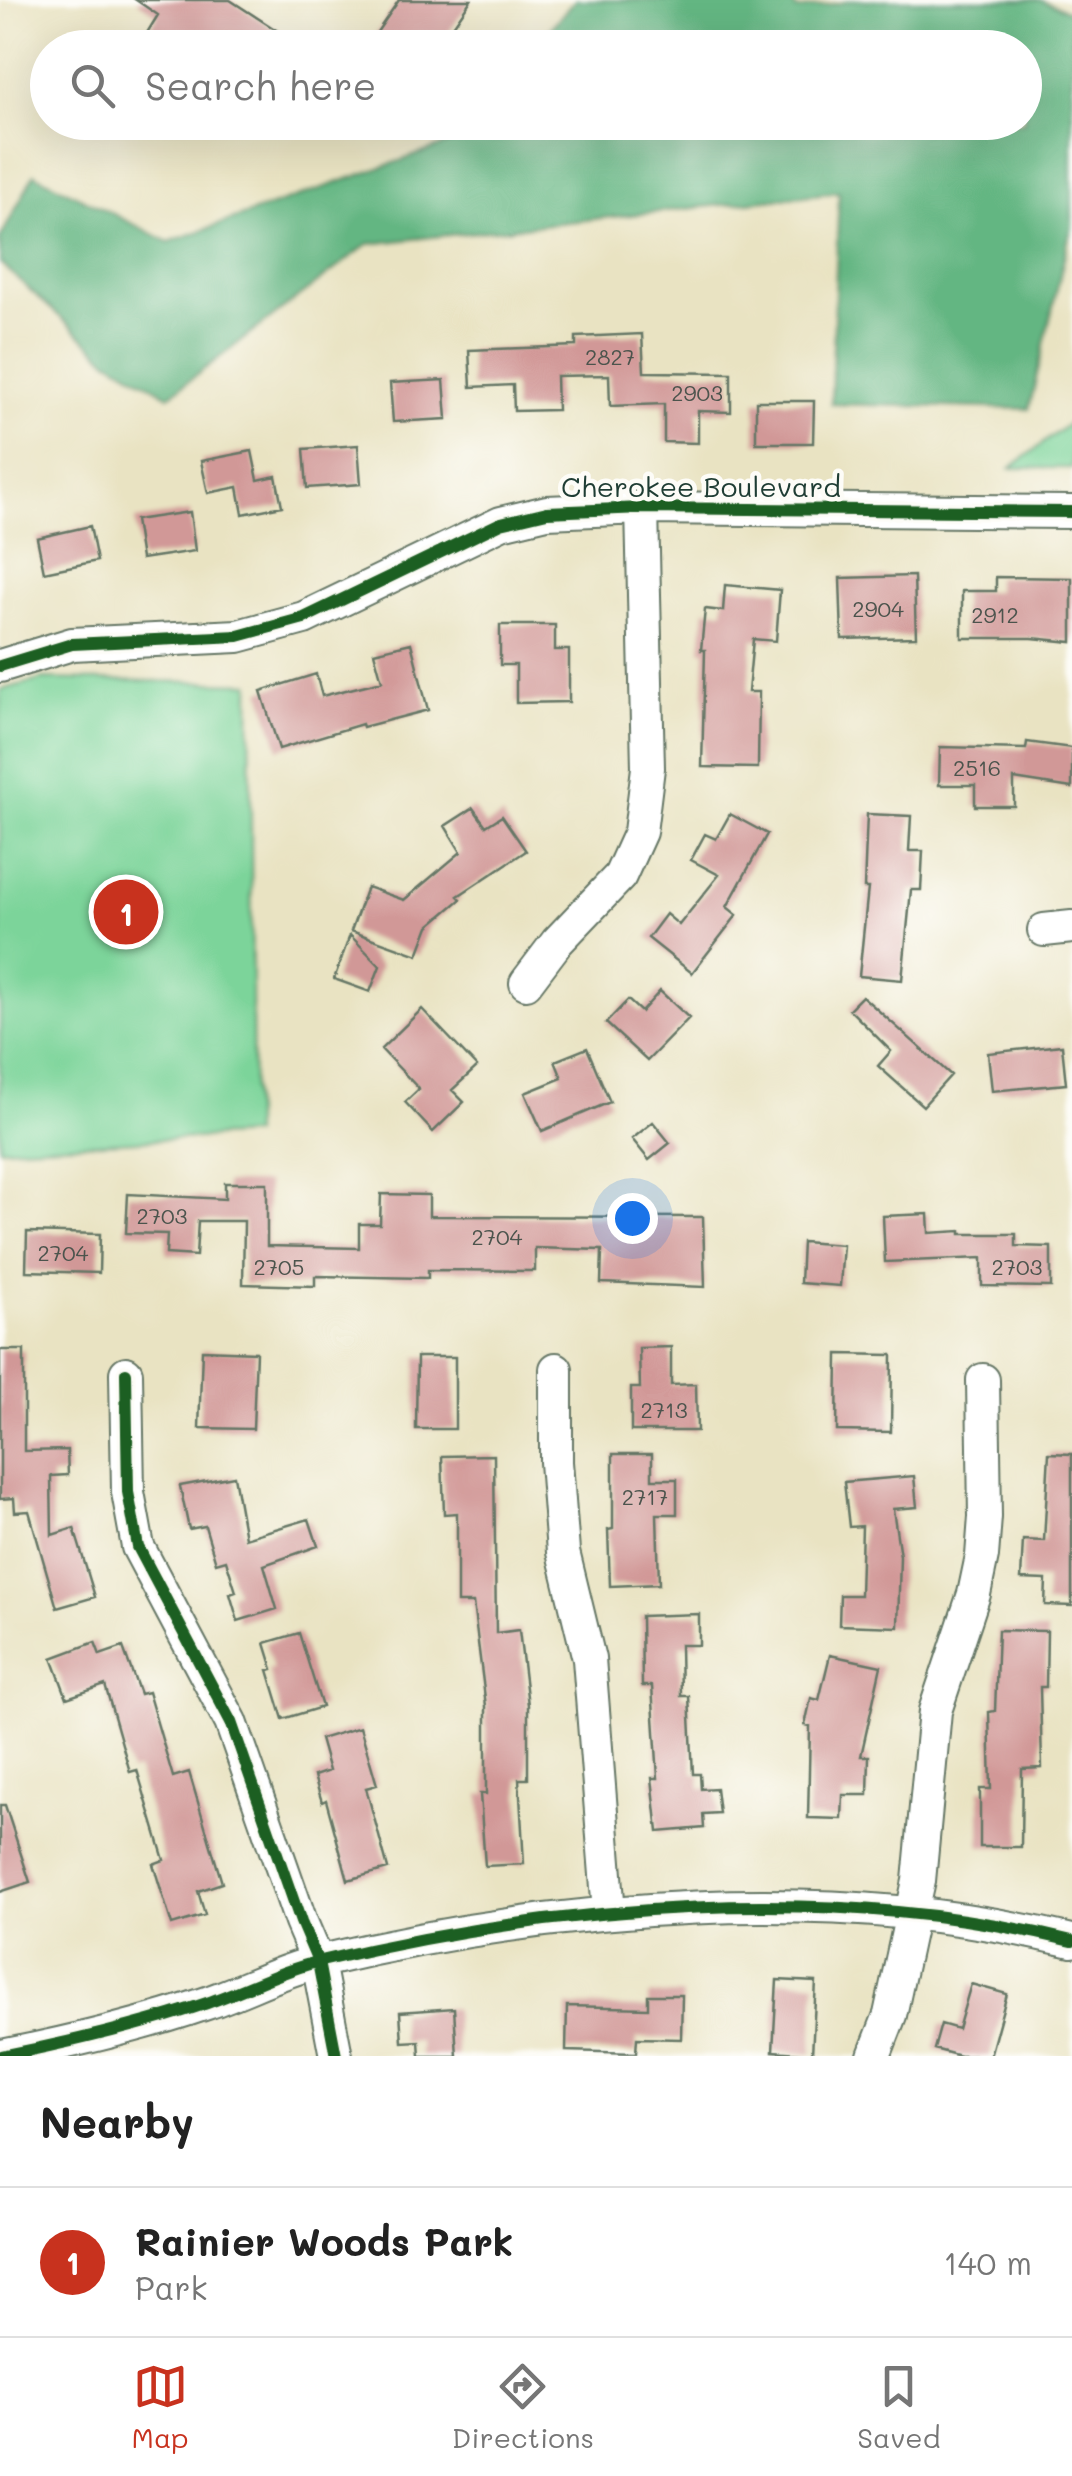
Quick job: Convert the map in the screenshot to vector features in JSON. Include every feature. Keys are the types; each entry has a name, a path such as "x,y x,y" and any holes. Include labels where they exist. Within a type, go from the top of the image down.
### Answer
{"street":[{"name":"Cherokee Boulevard","path":"0,666 72,644 238,636 304,618 502,522 547,512 642,508 1072,512"},
{"path":"526,983 556,942 620,876 640,832 648,768 642,508"},
{"path":"556,1369 556,1462 563,1552 590,1658 609,1913"},
{"path":"126,1373 128,1492 138,1547 230,1722 300,1922 318,1962 336,2056"},
{"path":"874,2056 890,2015 919,1882 936,1711 974,1594 982,1556 983,1380"},
{"path":"2,2056 81,2040 205,2004 318,1962 518,1923 609,1913 730,1906 911,1915 1072,1941"}],"green space":[{"path":"575,0 790,0 797,10 856,0 1040,0 1072,12 1072,224 1029,409 831,404 839,192 368,244 169,396 107,359 0,263 0,239 34,174 169,242 452,140 1042,140 1042,30 549,30"},
{"path":"1072,421 1072,468 1011,468"},
{"path":"44,679 250,683 253,1135 0,1148 0,690"}],"building":[{"path":"136,0 230,0 276,30 149,30 158,15"},
{"path":"399,0 471,0 450,30 378,30"},
{"path":"642,334 644,372 731,373 731,412 698,411 698,443 664,442 664,404 610,406 609,375 556,376 557,410 514,411 513,385 471,387 469,350 576,346 576,337"},
{"path":"444,380 447,419 393,422 390,383"},
{"path":"756,401 814,401 813,443 756,443"},
{"path":"358,445 361,484 307,488 304,449"},
{"path":"252,451 258,480 276,476 282,506 243,514 238,487 208,493 201,461"},
{"path":"190,512 195,551 141,559 135,520"},
{"path":"90,526 97,561 44,572 37,538"},
{"path":"914,576 916,637 842,639 840,578"},
{"path":"996,577 1072,578 1072,642 962,638 962,591 996,591"},
{"path":"725,585 780,590 776,641 753,639 748,692 759,692 758,768 702,767 705,650 701,650 705,609 723,611"},
{"path":"500,625 555,625 555,650 569,650 569,702 516,703 516,665 500,665"},
{"path":"411,643 428,710 363,727 362,724 279,749 261,691 316,674 322,696 382,681 374,652"},
{"path":"1027,742 1072,748 1072,788 1014,779 1014,806 975,806 975,785 939,785 940,747 1026,749"},
{"path":"473,808 486,826 502,816 526,851 458,896 461,899 429,926 418,955 351,931 367,887 404,900 461,852 445,826"},
{"path":"730,814 767,834 727,907 737,915 692,973 648,938 666,914 679,925 719,875 691,860 705,834 716,839"},
{"path":"867,814 911,816 909,851 923,851 921,890 911,890 902,980 859,976 868,888 864,888"},
{"path":"350,935 380,966 370,992 334,979"},
{"path":"660,991 689,1018 647,1061 606,1023 628,1000 641,1012"},
{"path":"862,996 951,1075 923,1106 878,1066 891,1051 849,1009"},
{"path":"422,1009 477,1067 452,1090 464,1102 433,1132 405,1102 419,1089 381,1049"},
{"path":"1062,1045 1066,1084 992,1091 988,1053"},
{"path":"587,1048 610,1102 542,1131 525,1093 562,1078 555,1061"},
{"path":"653,1122 670,1143 649,1160 632,1139"},
{"path":"225,1183 267,1183 267,1246 359,1248 359,1224 380,1224 381,1194 429,1195 429,1216 703,1217 705,1287 601,1283 602,1250 535,1248 535,1271 428,1270 428,1278 315,1276 315,1286 243,1284 244,1221 198,1221 196,1256 166,1254 167,1234 126,1233 128,1194 225,1199"},
{"path":"928,1214 929,1233 1016,1234 1016,1246 1051,1247 1051,1287 982,1286 982,1258 885,1262 883,1216"},
{"path":"27,1232 100,1234 99,1273 26,1271"},
{"path":"802,1242 843,1245 840,1286 800,1283"},
{"path":"671,1347 671,1385 696,1384 697,1431 631,1431 631,1388 640,1388 639,1348"},
{"path":"0,1350 24,1350 24,1451 67,1450 68,1475 51,1476 52,1535 74,1528 95,1597 57,1608 29,1511 15,1512 14,1498 0,1499"},
{"path":"202,1350 256,1352 253,1429 199,1428"},
{"path":"838,1354 892,1355 891,1432 837,1431"},
{"path":"417,1357 455,1357 455,1429 416,1429"},
{"path":"1049,1453 1072,1454 1072,1606 1045,1605 1046,1580 1021,1579 1023,1540 1044,1541"},
{"path":"613,1454 652,1454 652,1479 677,1479 677,1514 657,1514 659,1584 610,1586 608,1530 613,1529"},
{"path":"494,1455 496,1633 519,1630 528,1705 528,1779 519,1779 524,1864 485,1866 480,1794 486,1794 486,1706 473,1603 457,1603 457,1513 444,1514 442,1456"},
{"path":"234,1476 245,1538 309,1519 318,1546 264,1565 277,1609 238,1621 230,1594 236,1592 226,1560 216,1563 205,1526 189,1529 180,1486"},
{"path":"914,1476 917,1507 893,1509 900,1556 898,1627 839,1625 840,1595 860,1595 862,1526 849,1527 844,1482"},
{"path":"699,1614 699,1645 680,1645 681,1696 689,1696 693,1774 700,1774 701,1789 716,1788 719,1813 703,1814 704,1828 658,1832 652,1778 658,1778 652,1686 642,1686 641,1616"},
{"path":"998,1630 1047,1631 1046,1687 1040,1687 1042,1768 1022,1769 1021,1847 980,1847 980,1789 991,1789 989,1712 995,1711"},
{"path":"299,1633 322,1707 283,1719 268,1670 273,1669 265,1643"},
{"path":"95,1642 100,1655 123,1647 140,1694 148,1692 173,1777 189,1772 222,1883 198,1891 205,1915 172,1925 153,1864 164,1860 137,1770 130,1772 105,1685 67,1698 52,1658"},
{"path":"830,1655 881,1666 861,1756 869,1756 868,1795 843,1795 842,1819 808,1818 810,1726 805,1725 811,1698 819,1700"},
{"path":"360,1727 377,1785 366,1788 388,1869 348,1880 326,1800 322,1802 314,1776 329,1771 320,1739"},
{"path":"0,1805 5,1805 30,1882 0,1892"},
{"path":"777,1980 816,1982 812,2054 773,2051"},
{"path":"971,1984 1007,1994 990,2056 960,2056 934,2049 941,2024 958,2029"},
{"path":"648,1995 682,1995 681,2039 637,2038 636,2053 566,2051 567,2006 648,2008"},
{"path":"454,2008 457,2056 420,2056 419,2041 402,2042 400,2012"}],"cycle path":[{"path":"0,666 72,644 238,636 304,618 501,523 547,512 642,508 1072,512"},
{"path":"126,1373 128,1492 138,1547 231,1722 318,1962 336,2056"},
{"path":"2,2056 157,2019 321,1961 412,1941 600,1914 792,1906 887,1911 981,1923 1072,1941"}],"place":[{"name":"Rainier Woods Park","path":"126,912"}]}
